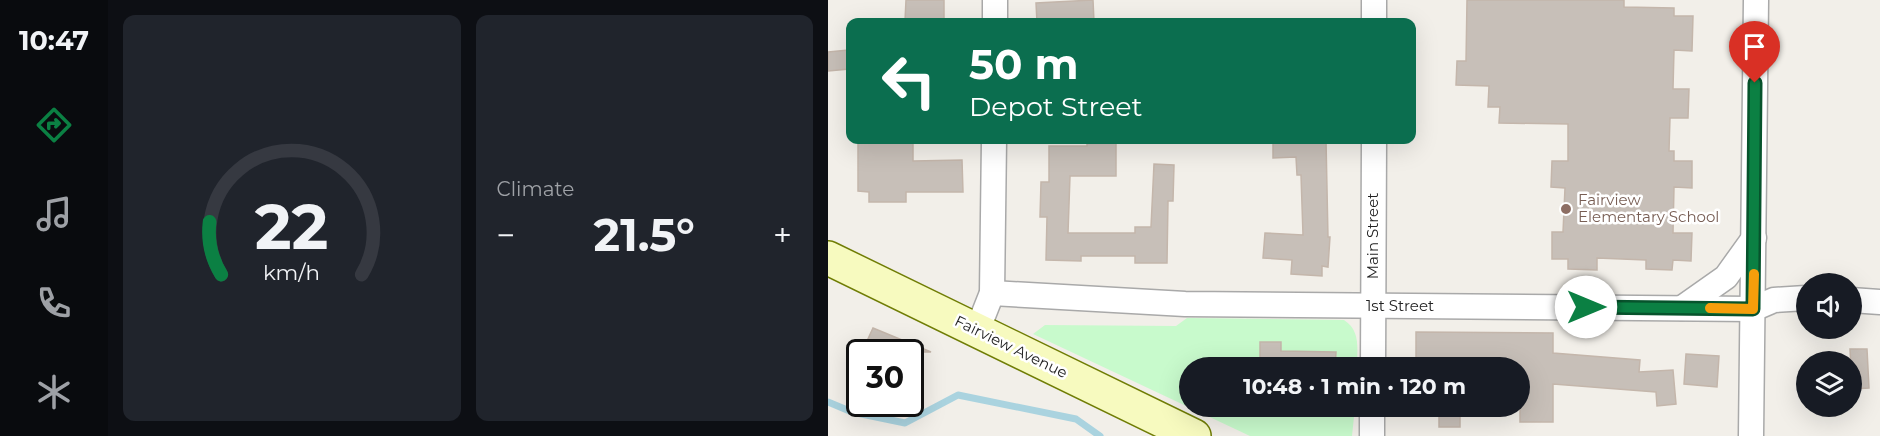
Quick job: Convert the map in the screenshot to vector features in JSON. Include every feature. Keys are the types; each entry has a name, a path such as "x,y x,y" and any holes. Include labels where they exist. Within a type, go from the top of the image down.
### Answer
{"main road":[{"name":"Fairview Avenue","path":"828,258 1186,434"}],"street":[{"path":"995,0 995,18"},
{"path":"1374,0 1374,18"},
{"path":"1751,436 1756,0"},
{"path":"977,331 992,294 994,144"},
{"name":"Main Street","path":"1373,357 1374,144"},
{"path":"1682,308 1726,277 1754,238"},
{"name":"1st Street","path":"992,294 1185,304 1753,309 1774,300 1796,299"},
{"path":"1862,301 1880,302"},
{"path":"1372,417 1372,436"}],"green space":[{"path":"1187,318 1344,320 1356,335 1357,357 1179,357 1179,403 1033,334 1045,325 1176,326"},
{"path":"1210,417 1354,417 1352,436 1250,436"}],"building":[{"path":"906,0 944,0 944,18 905,18"},
{"path":"1093,0 1094,18 1037,18 1036,3"},
{"path":"1467,0 1624,0 1624,7 1674,8 1674,16 1693,16 1692,51 1674,50 1673,89 1689,89 1688,118 1670,118 1669,151 1674,151 1674,161 1692,161 1692,188 1674,187 1673,233 1692,233 1691,261 1673,260 1672,270 1646,269 1646,260 1597,258 1597,270 1568,269 1568,259 1552,259 1552,232 1563,232 1565,188 1551,187 1552,161 1568,161 1568,124 1499,123 1500,107 1488,107 1489,86 1456,85 1457,61 1466,61"},
{"path":"846,50 846,69 828,71 828,52"},
{"path":"858,144 913,144 913,161 962,160 963,192 906,192 906,202 869,202 869,192 858,191"},
{"path":"1087,144 1116,144 1116,176 1070,176 1068,233 1135,233 1135,227 1151,227 1154,164 1174,165 1173,201 1168,201 1167,263 1135,263 1135,256 1081,256 1081,261 1046,260 1047,217 1040,217 1041,182 1049,182 1049,146 1087,146"},
{"path":"1273,144 1326,144 1328,237 1330,237 1328,267 1322,266 1322,276 1291,274 1292,260 1263,258 1265,233 1303,235 1301,175 1297,175 1296,157 1273,158"},
{"path":"873,328 900,339 868,339"},
{"path":"1416,332 1553,333 1553,353 1640,360 1639,372 1673,370 1676,404 1657,406 1656,392 1553,384 1553,422 1520,422 1520,417 1530,417 1530,357 1416,357"},
{"path":"1260,342 1281,342 1281,351 1336,352 1336,357 1260,357"},
{"path":"1850,349 1867,349 1869,388 1862,388 1862,351 1850,351"},
{"path":"1686,354 1719,356 1717,387 1684,384"},
{"path":"1439,417 1460,417 1460,427 1439,427"}],"waterway":[{"path":"828,402 852,412 905,423 958,395 1076,419 1100,436"}],"slow traffic":[{"path":"1710,308 1753,309 1754,274"}],"place":[{"name":"Fairview Elementary School","path":"1566,209"}],"route":[{"path":"1586,307 1753,309 1755,83"}]}
